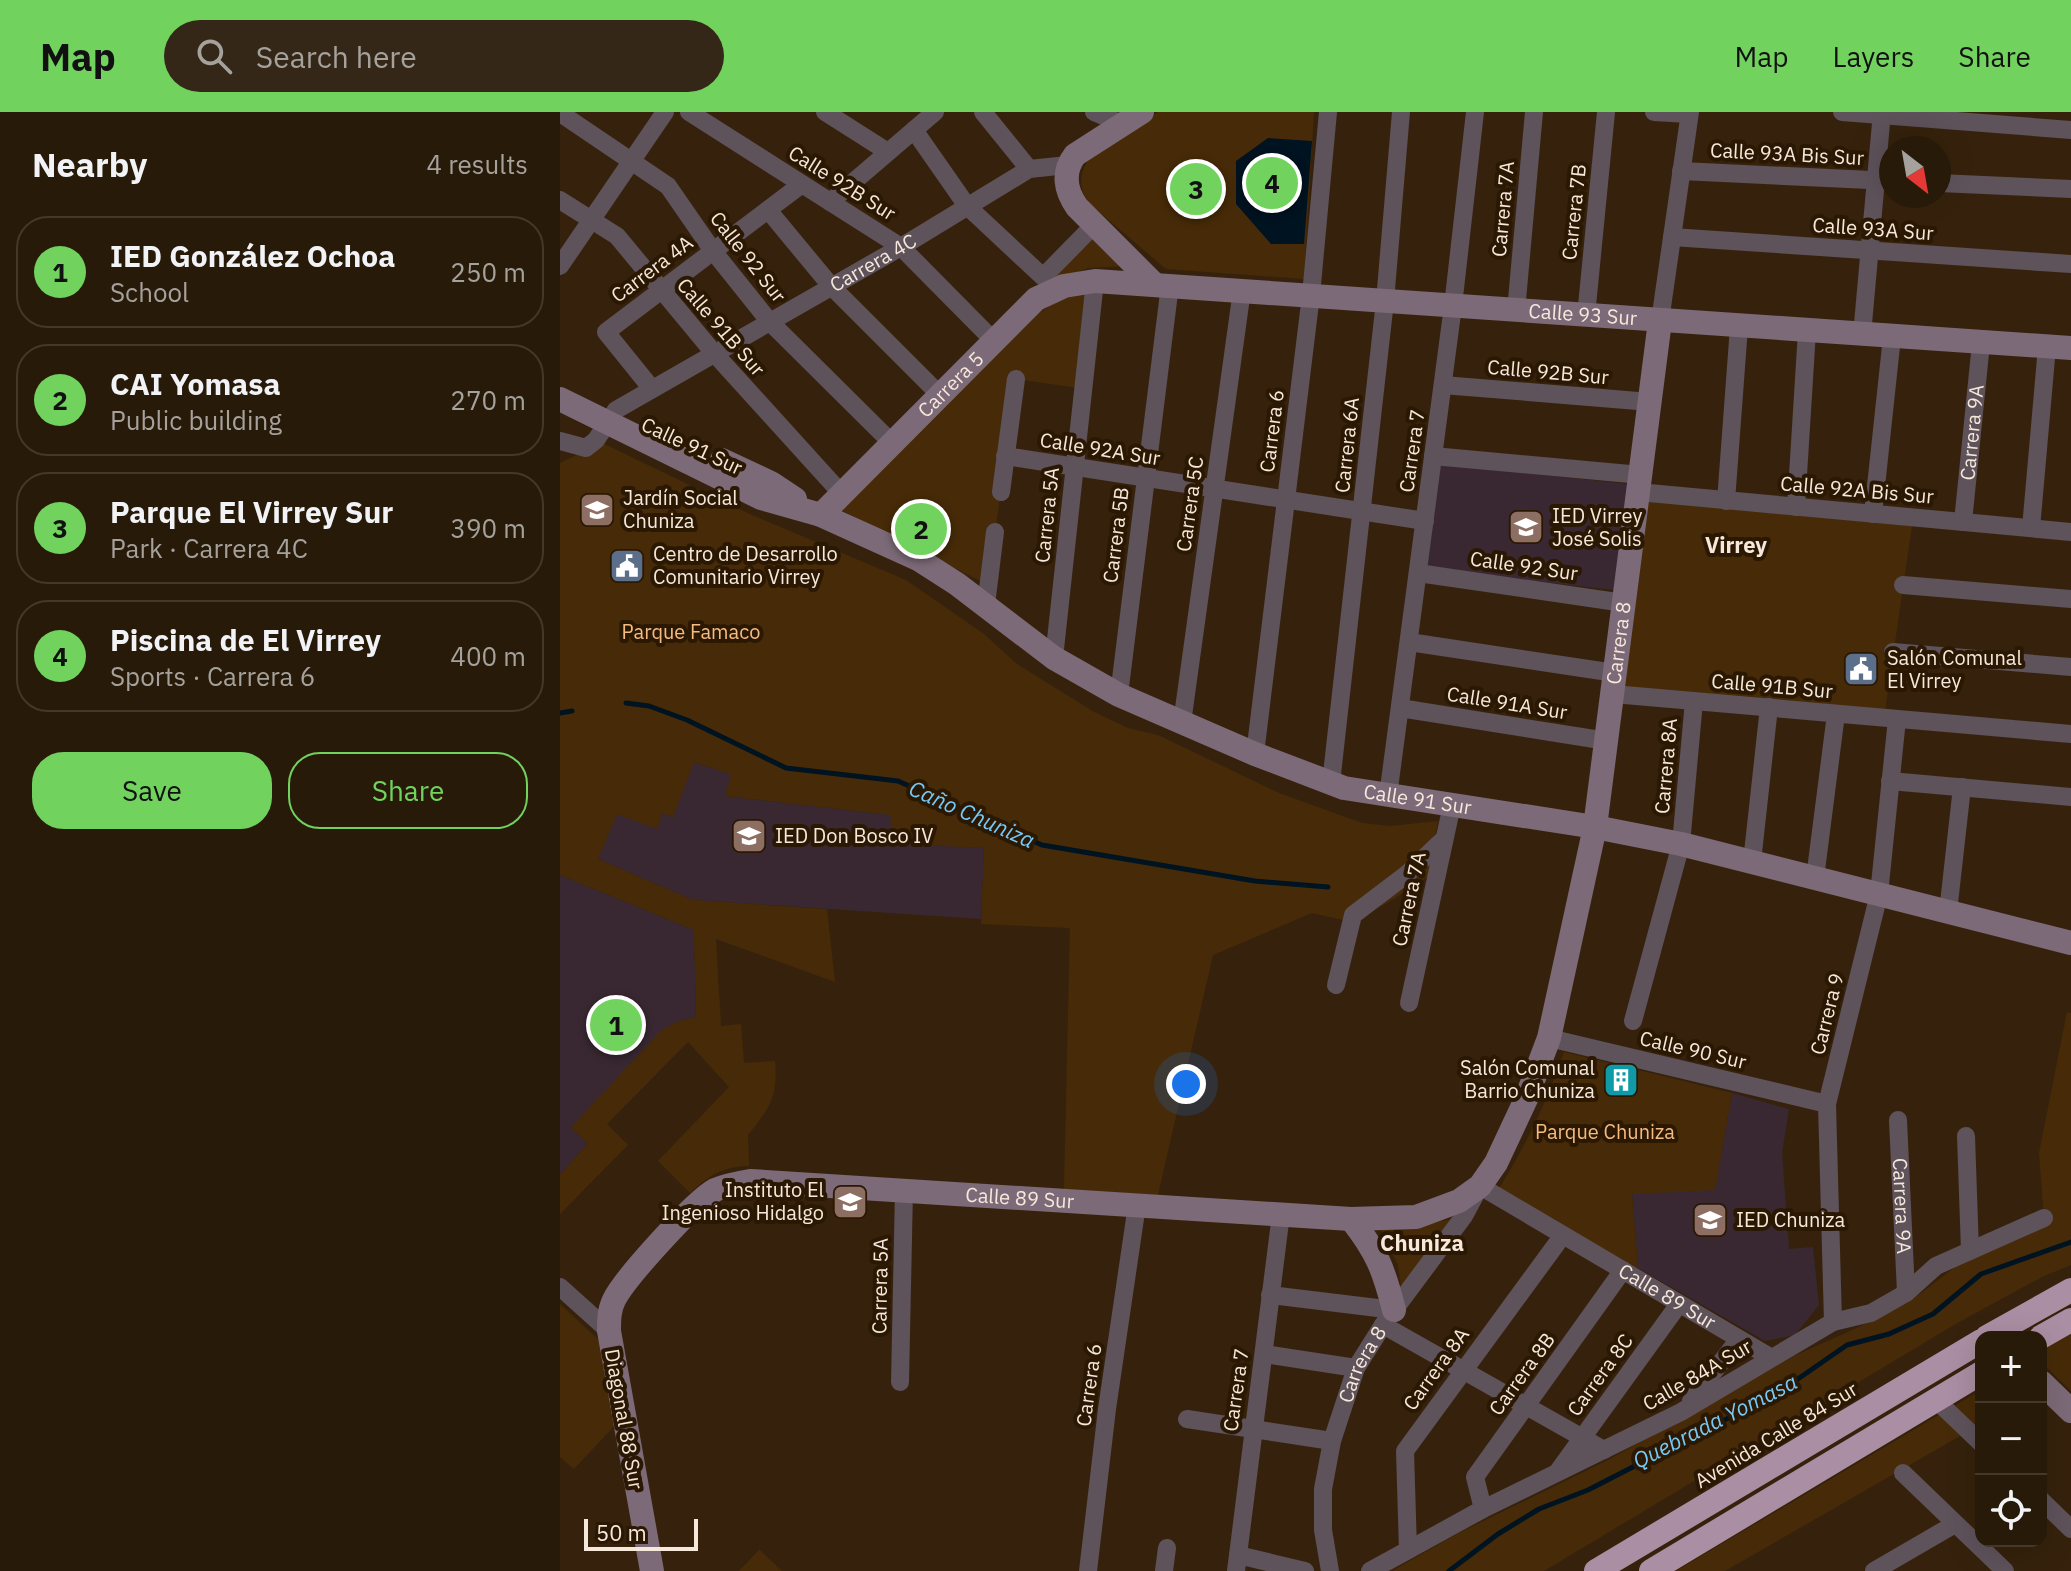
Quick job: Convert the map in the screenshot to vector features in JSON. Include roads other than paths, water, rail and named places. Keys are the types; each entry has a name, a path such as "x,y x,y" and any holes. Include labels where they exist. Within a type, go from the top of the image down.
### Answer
{"highway":[{"path":"1998,1331 2071,1290"},
{"path":"2047,1334 2071,1320"},
{"name":"Avenida Calle 84 Sur","path":"1596,1571 1975,1345"},
{"path":"1651,1571 1975,1377"}],"street":[{"path":"560,266 665,112"},
{"name":"Calle 92B Sur","path":"689,112 901,247 994,341"},
{"path":"830,202 935,112"},
{"path":"983,112 1029,169"},
{"path":"1094,112 1132,118"},
{"name":"Carrera 6","path":"1255,754 1311,295 1328,112"},
{"name":"Carrera 6A","path":"1331,783 1385,301 1401,112"},
{"name":"Carrera 7","path":"1388,796 1443,385 1475,112"},
{"name":"Carrera 7A","path":"1516,311 1534,112"},
{"name":"Carrera 7B","path":"1586,316 1606,112"},
{"path":"1654,112 1690,113"},
{"path":"1842,112 2071,130"},
{"name":"Calle 92 Sur","path":"560,113 668,186 713,251 769,321 892,443"},
{"name":"Carrera 8","path":"1496,1163 1526,1099 1549,1038 1595,827 1690,113"},
{"path":"1882,114 1882,136"},
{"path":"836,115 888,152"},
{"path":"1132,118 1081,150 1068,165 1066,183 1069,195 1094,225 1162,285"},
{"path":"914,130 967,206 1043,277 1094,225"},
{"name":"Carrera 4C","path":"560,441 586,448 596,440 612,416 652,389 901,247 1029,169 1068,165"},
{"name":"Calle 93A Bis Sur","path":"1681,171 1879,180"},
{"name":"Carrera 4A","path":"652,389 606,332 802,184"},
{"path":"1951,184 2071,189"},
{"name":"Calle 91B Sur","path":"560,200 617,236 714,353 841,493"},
{"path":"1862,335 1869,250 1879,200"},
{"path":"768,210 831,286 940,395"},
{"name":"Calle 93A Sur","path":"1672,237 2071,264"},
{"name":"Calle 93 Sur","path":"1095,281 2059,348"},
{"name":"Carrera 5","path":"821,515 1040,296 1064,286 1095,281"},
{"name":"Carrera 5A","path":"1054,658 1095,281"},
{"name":"Carrera 5B","path":"1119,695 1146,478 1162,285"},
{"name":"Carrera 5C","path":"1182,723 1242,290"},
{"path":"1726,501 1739,327"},
{"path":"1796,507 1807,331"},
{"path":"1873,514 1892,337"},
{"name":"Carrera 9A","path":"1963,522 1981,343"},
{"path":"2031,528 2059,348"},
{"path":"1001,492 1016,379"},
{"name":"Calle 91 Sur","path":"560,384 612,416"},
{"name":"Calle 92B Sur","path":"1443,385 1650,402"},
{"name":"Calle 91 Sur","path":"560,399 612,416 771,483 821,515 918,559 986,605 1054,658 1119,695 1331,783 1359,791 1595,827 1681,844 2071,943"},
{"name":"Calle 92A Sur","path":"1005,456 1425,521"},
{"name":"Calle 92A Bis Sur","path":"1433,456 1639,484 1726,501 2071,532"},
{"path":"986,605 995,532"},
{"name":"Calle 92 Sur","path":"1418,573 1624,603"},
{"path":"1903,585 2071,599"},
{"name":"Calle 91B Sur","path":"1409,642 1694,701 2071,734"},
{"path":"1893,652 2071,667"},
{"name":"Carrera 8A","path":"1633,1021 1681,844 1694,701"},
{"path":"1752,862 1769,707"},
{"name":"Calle 91A Sur","path":"1400,708 1607,741"},
{"path":"1815,878 1836,714"},
{"name":"Carrera 9","path":"1833,1322 1827,1104 1879,894 1897,719"},
{"path":"1890,781 2071,797"},
{"path":"1948,912 1962,787"},
{"name":"Carrera 7A","path":"1409,1003 1452,805"},
{"path":"1336,985 1353,915 1407,874 1444,839"},
{"name":"Calle 90 Sur","path":"1549,1038 1827,1104"},
{"name":"Carrera 9A","path":"1898,1120 1906,1293"},
{"path":"1966,1136 1970,1251"},
{"name":"Calle 89 Sur","path":"609,1322 618,1292 703,1198 716,1190 750,1181 1351,1219 1416,1217 1459,1201 1480,1186 1496,1163"},
{"name":"Carrera 8","path":"1330,1571 1323,1530 1323,1489 1332,1441 1356,1368 1464,1216 1480,1186"},
{"name":"Calle 89 Sur","path":"1480,1186 1770,1357"},
{"name":"Carrera 5A","path":"900,1382 904,1190"},
{"name":"Carrera 6","path":"1088,1571 1107,1409 1137,1205"},
{"name":"Carrera 7","path":"1237,1563 1281,1214"},
{"name":"Calle 84A Sur","path":"1370,1571 1483,1509 1681,1412 1833,1322 1871,1313 1906,1293 1936,1266 2044,1218"},
{"path":"1351,1219 1373,1247 1384,1273 1389,1318"},
{"name":"Carrera 8A","path":"1408,1550 1405,1451 1462,1369 1563,1235"},
{"name":"Carrera 8B","path":"1483,1509 1475,1477 1623,1270"},
{"path":"560,1287 609,1322"},
{"path":"1270,1295 1389,1318 1462,1369 1604,1450"},
{"name":"Carrera 8C","path":"1557,1472 1679,1304"},
{"name":"Diagonal 88 Sur","path":"609,1322 652,1571"},
{"path":"1681,1412 1739,1339"},
{"path":"1264,1354 1356,1368"},
{"path":"2047,1388 2071,1411"},
{"path":"1936,1400 1975,1437"},
{"path":"1187,1419 1332,1441"},
{"path":"1903,1473 2005,1571"},
{"path":"2047,1506 2071,1529"},
{"path":"1884,1569 1955,1524"},
{"path":"1164,1571 1167,1548"},
{"path":"1237,1563 1305,1571"}],"water":[{"path":"1268,138 1312,141 1304,244 1271,244 1236,204 1236,161"}],"waterway":[{"name":"Caño Chuniza","path":"626,703 649,706 687,720 786,768 898,781 1042,845 1255,881 1328,887"},
{"name":"Caño Chuniza","path":"560,713 572,711"},
{"name":"Quebrada Yomasa","path":"1449,1571 1498,1534 1539,1509 1588,1490 1779,1392 1847,1345 1889,1334 1933,1314 1981,1274 2071,1242"}],"place":[{"name":"Piscina de El Virrey","path":"1272,183"},
{"name":"Parque El Virrey Sur","path":"1196,189"},
{"name":"Jardín Social Chuniza","path":"597,510"},
{"name":"IED Virrey José Solis","path":"1526,527"},
{"name":"CAI Yomasa","path":"921,529"},
{"name":"Centro de Desarrollo Comunitario Virrey","path":"627,566"},
{"name":"Salón Comunal El Virrey","path":"1861,669"},
{"name":"IED Don Bosco IV","path":"749,836"},
{"name":"IED González Ochoa","path":"616,1025"},
{"name":"Salón Comunal Barrio Chuniza","path":"1621,1080"},
{"name":"Instituto El Ingenioso Hidalgo","path":"850,1202"},
{"name":"IED Chuniza","path":"1710,1220"}],"district":[{"name":"Virrey","path":"1736,545"},
{"name":"Chuniza","path":"1422,1243"}],"park label":[{"name":"Parque Famaco","path":"691,632"},
{"name":"Parque Chuniza","path":"1605,1132"}]}
